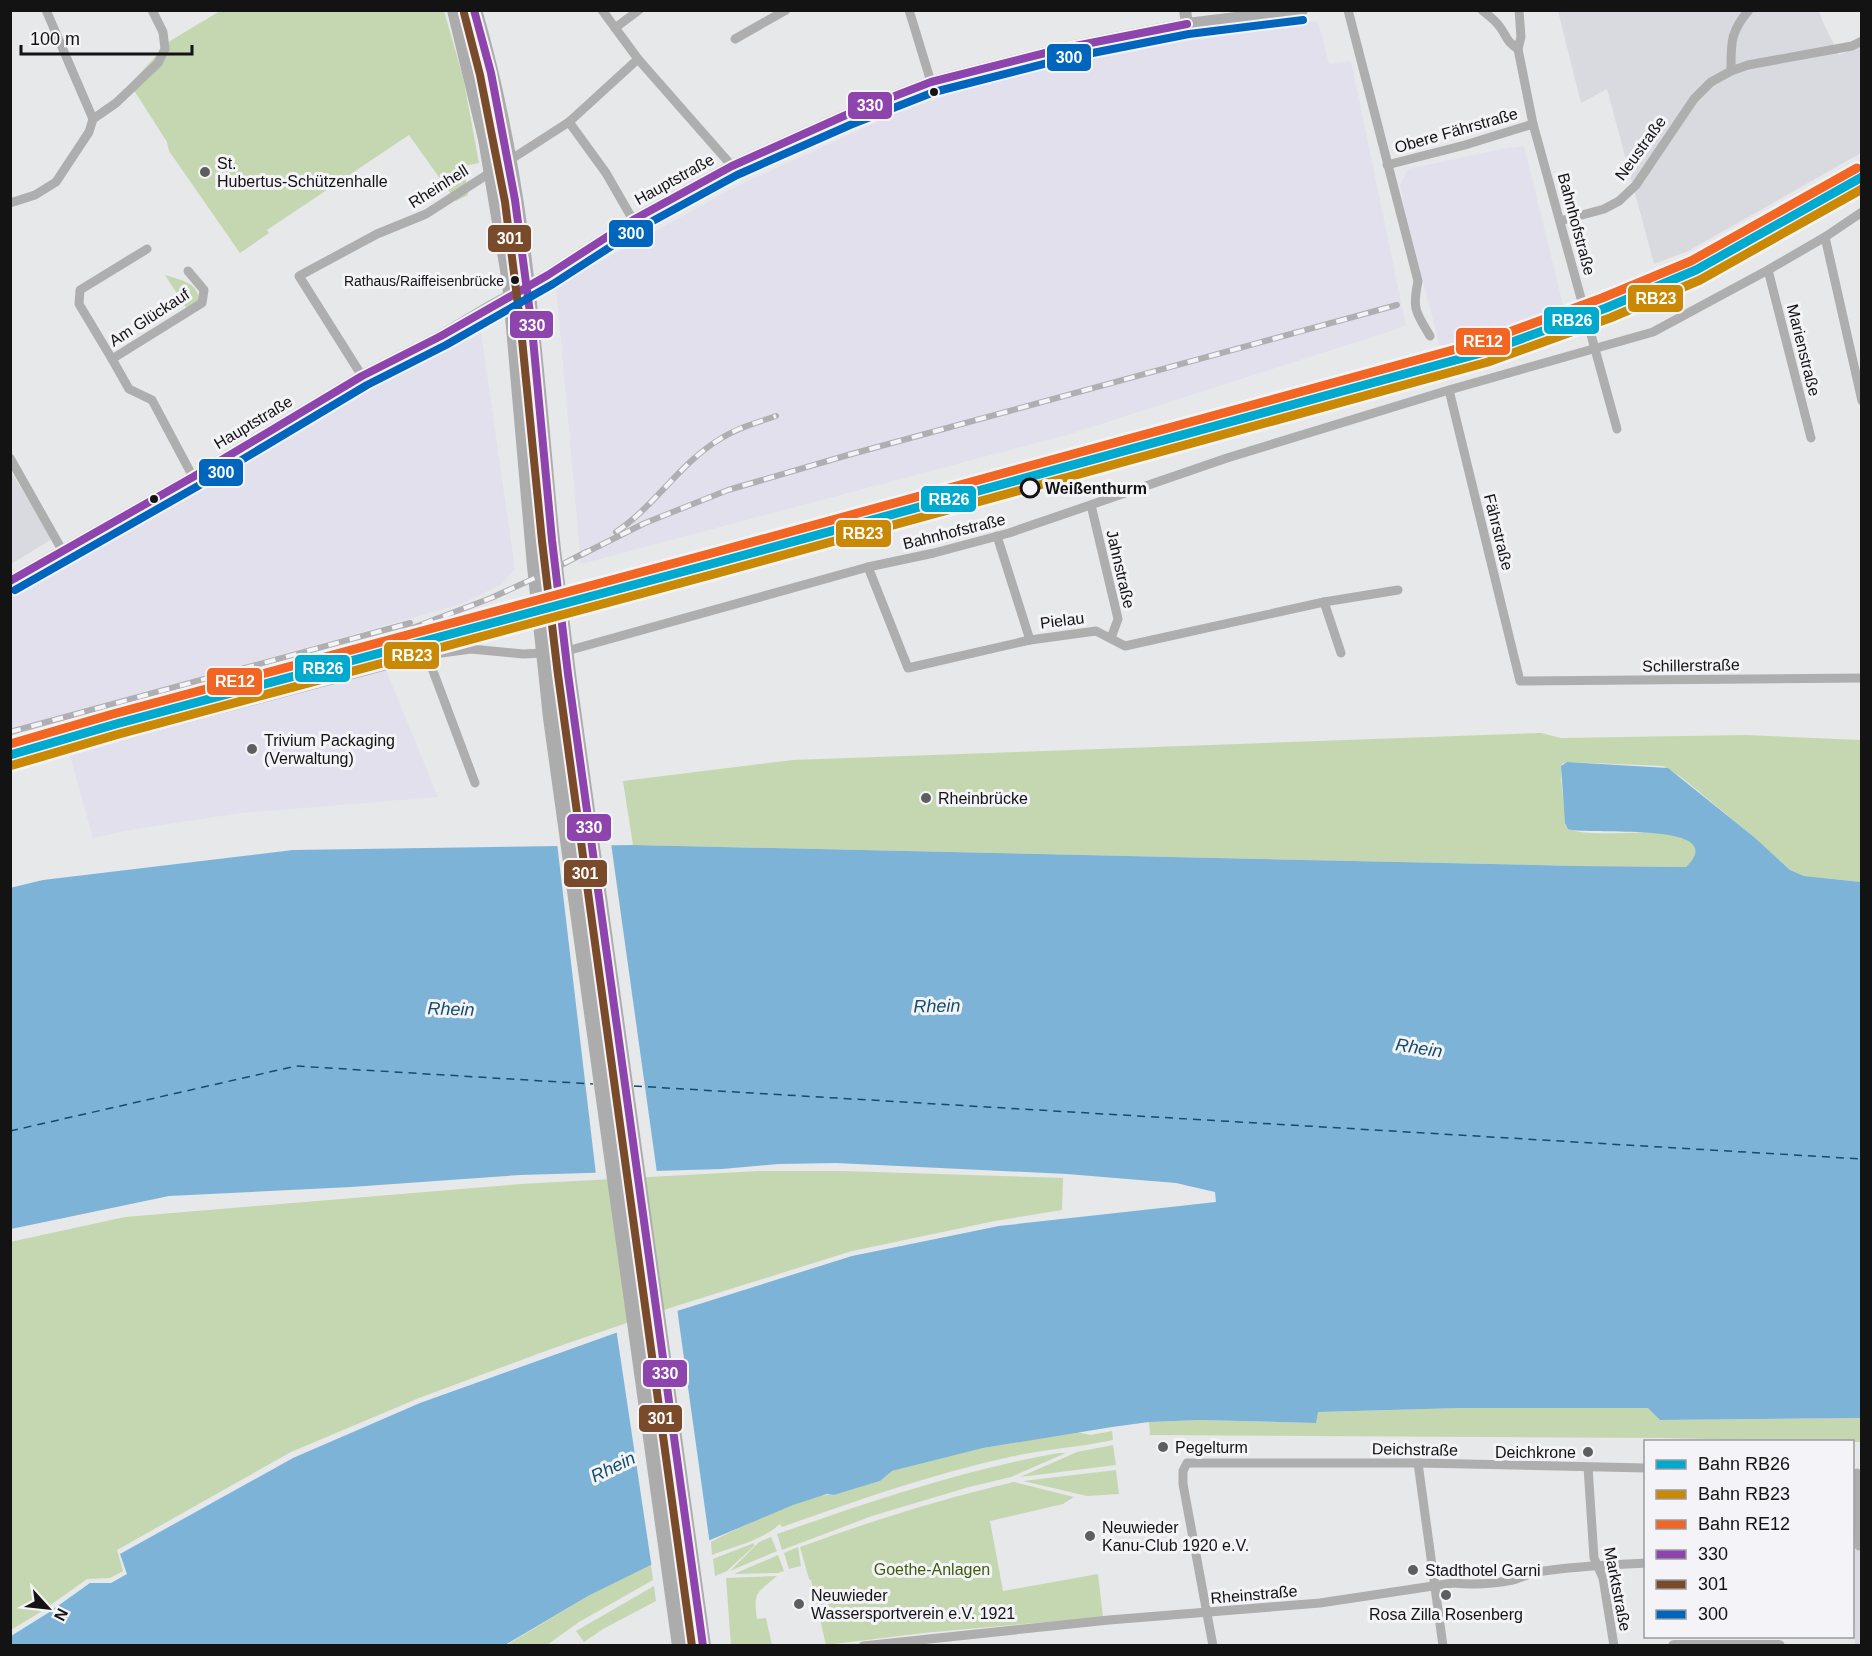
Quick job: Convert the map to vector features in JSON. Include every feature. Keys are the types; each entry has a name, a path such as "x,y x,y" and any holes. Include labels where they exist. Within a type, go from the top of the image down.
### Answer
{"highway":[{"path":"455,10 486,139 510,282 551,718 679,1642"},
{"path":"474,10 509,158 527,279 550,524 568,674 703,1646"}],"main road":[{"path":"1185,10 1187,24"},
{"name":"Hauptstraße","path":"10,580 193,477 362,376 441,336 548,275 633,220 732,166 846,115 931,82 1065,48 1187,24 1302,10"},
{"path":"1674,1646 1779,1646"}],"street":[{"path":"46,10 93,119"},
{"path":"10,203 35,195 56,182 89,132 93,119 116,103 158,63 165,49 163,32 152,10"},
{"path":"602,10 638,59 732,166"},
{"path":"615,28 639,10"},
{"path":"735,39 786,10"},
{"path":"909,10 931,82"},
{"name":"Obere Fährstraße","path":"1348,10 1418,281 1414,300 1416,312 1430,336"},
{"name":"Bahnhofstraße","path":"1482,10 1502,28"},
{"name":"Bahnhofstraße","path":"1498,10 1507,42 1518,49"},
{"name":"Bahnhofstraße","path":"10,765 427,655 471,649 523,654 563,652 868,567 934,553 997,536 1227,459 1449,390 1595,348 1533,124 1518,49 1521,37 1519,10"},
{"path":"1731,71 1731,38 1749,10"},
{"name":"Neustraße","path":"1560,221 1604,209 1619,201 1636,185 1694,99 1711,82 1748,65 1852,46 1862,41"},
{"name":"Rheinhell","path":"362,376 299,276 377,234 426,214 569,122 638,59"},
{"path":"569,122 606,173 633,220"},
{"name":"Obere Fährstraße","path":"1388,165 1533,124"},
{"path":"1617,429 1595,348 1653,332 1768,270 1862,213"},
{"path":"1825,237 1862,401"},
{"name":"Am Glückauf","path":"147,249 80,290 79,304 129,389 152,400 193,477"},
{"name":"Marienstraße","path":"1768,270 1811,438"},
{"name":"Am Glückauf","path":"112,359 202,303 204,290 188,271"},
{"name":"Fährstraße","path":"1449,390 1520,681"},
{"path":"10,458 62,550"},
{"name":"Jahnstraße","path":"1091,505 1118,620 1111,638"},
{"path":"997,536 1030,640"},
{"name":"Pielau","path":"868,567 908,668 1030,640 1096,631 1125,646 1324,602 1398,590"},
{"path":"1324,602 1341,653"},
{"path":"427,655 475,783"},
{"name":"Schillerstraße","path":"1520,681 1862,678"},
{"name":"Deichstraße","path":"1206,1613 1183,1484 1183,1471 1190,1462 1644,1468"},
{"path":"1418,1464 1443,1646"},
{"name":"Marktstraße","path":"1588,1467 1594,1558 1603,1578 1614,1646"},
{"path":"1857,1473 1858,1546"},
{"name":"Rheinstraße","path":"863,1646 960,1641 1109,1620 1320,1604 1453,1583 1473,1585 1511,1580 1540,1571 1586,1565 1598,1567 1644,1563"},
{"path":"1206,1613 1213,1646"}],"shaded area":[{"path":"1558,11 1819,11 1839,55 1861,46 1861,153 1688,251 1654,264 1607,89 1581,103"},
{"path":"1318,21 1329,64 1351,61 1406,326 1070,434 581,564 556,286 737,186 894,114 977,85 1071,62 1190,38"},
{"path":"1524,146 1563,305 1499,332 1440,347 1400,185 1408,169"},
{"path":"480,326 515,569 502,584 461,604 11,730 11,589 353,394"},
{"path":"10,470 52,539 11,564 10,564"},
{"name":"Trivium Packaging (Verwaltung)","path":"386,670 438,797 241,813 135,829 93,838 69,752"},
{"path":"1861,1546 1861,1645 1855,1645 1854,1547"}],"green space":[{"path":"220,11 444,11 463,77 479,163 464,166 468,195 456,201 409,135 267,230 269,233 240,253 169,151 167,142 130,84 170,41"},
{"path":"165,275 192,285 199,300 187,309"},
{"path":"1541,733 1561,738 1746,735 1861,740 1861,882 1804,876 1790,870 1681,777 1663,766 1567,762 1562,764 1561,779 1566,826 1577,831 1594,833 1639,832 1679,836 1692,842 1697,854 1687,867 633,845 623,781 793,760"},
{"path":"759,1171 843,1171 1063,1178 1062,1210 995,1221 852,1251 676,1306 419,1398 291,1452 117,1550 123,1571 110,1578 87,1579 11,1630 10,1242 125,1217 521,1184"},
{"path":"1461,1408 1649,1408 1660,1420 1861,1418 1862,1442 1854,1440 1659,1438 1150,1435 1149,1422 1200,1420 1316,1423 1317,1412"},
{"path":"1112,1431 1113,1440 1014,1456 955,1470 782,1527 780,1524 756,1539 712,1555 711,1542 722,1536 811,1498 834,1495 880,1481 892,1471 983,1448 1077,1432 1091,1435"},
{"path":"1113,1445 1116,1465 1020,1477 1077,1452"},
{"path":"1066,1453 1011,1477 872,1516 782,1550 777,1534 952,1478"},
{"path":"1116,1470 1119,1494 1087,1496 1023,1481"},
{"name":"Goethe-Anlagen","path":"1014,1482 1074,1497 1063,1504 990,1521 1003,1591 1098,1574 1103,1617 923,1633 826,1645 811,1580 800,1547 906,1511"},
{"path":"771,1537 777,1551 730,1571 759,1542"},
{"path":"754,1543 754,1546 727,1571 715,1576 713,1559"},
{"path":"798,1547 801,1566 789,1569 784,1553"},
{"path":"778,1555 784,1571 734,1574"},
{"path":"651,1565 653,1580 579,1622 547,1645 505,1646 588,1596"},
{"path":"777,1576 761,1590 756,1598 757,1619 766,1618 772,1645 731,1645 726,1578"},
{"path":"654,1586 656,1601 603,1629 584,1642 576,1631"}],"water":[{"name":"Rhein","path":"1567,762 1668,768 1754,837 1790,870 1804,876 1861,882 1861,1418 1660,1420 1648,1408 1461,1408 1318,1412 1316,1423 1200,1420 1149,1422 983,1448 892,1471 880,1481 793,1505 651,1565 588,1596 505,1645 11,1645 11,1636 90,1583 111,1583 127,1574 120,1554 293,1458 420,1403 677,1311 852,1256 999,1226 1216,1202 1215,1192 1176,1183 1067,1174 836,1163 778,1164 722,1169 520,1175 351,1187 169,1196 11,1229 10,888 43,880 293,850 633,845 1686,867 1695,852 1690,842 1675,836 1568,829 1565,823 1561,766"}],"pier":[{"path":"557,843 611,843 657,1173 596,1175"},
{"path":"677,1308 710,1545 652,1569 616,1328"}],"ferry route":[{"path":"10,1131 296,1066 593,1084"},
{"path":"634,1086 1862,1159"}],"railway":[{"path":"581,555 645,523 728,490 1397,305"},
{"path":"616,532 630,522 706,449 733,432 776,416"},
{"path":"402,632 491,598 586,552"},
{"path":"10,732 410,623"}],"rail line":[{"name":"RE12","path":"10,744 113,714 1482,342 1602,298 1691,261 1857,168"},
{"name":"RB26","path":"10,755 116,724 1485,352 1606,308 1696,270 1862,177"},
{"name":"RB23","path":"13,765 119,734 1488,362 1610,318 1700,280 1862,189"}],"transit line":[{"name":"330","path":"474,10 491,73 515,200 532,328 552,540 568,674 703,1646"},
{"name":"301","path":"464,13 480,75 505,202 558,675 692,1646"},
{"name":"300","path":"15,590 198,486 367,385 446,345 553,284 638,229 737,175 850,125 934,92 1067,58 1189,34 1303,20"},
{"name":"330","path":"10,581 193,477 362,376 441,336 548,275 633,220 732,166 846,115 931,82 1065,48 1187,24"}],"place":[{"name":"St. Hubertus-Schützenhalle","path":"205,172"},
{"name":"Rathaus/Raiffeisenbrücke","path":"515,280"},
{"name":"Weißenthurm","path":"1030,488"},
{"name":"Trivium Packaging (Verwaltung)","path":"252,749"},
{"name":"Rheinbrücke","path":"926,798"},
{"name":"Pegelturm","path":"1163,1447"},
{"name":"Deichkrone","path":"1588,1452"},
{"name":"Neuwieder Kanu-Club 1920 e.V.","path":"1090,1536"},
{"name":"Stadthotel Garni","path":"1413,1570"},
{"name":"Rosa Zilla Rosenberg","path":"1446,1595"},
{"name":"Neuwieder Wassersportverein e.V. 1921","path":"799,1604"}]}
